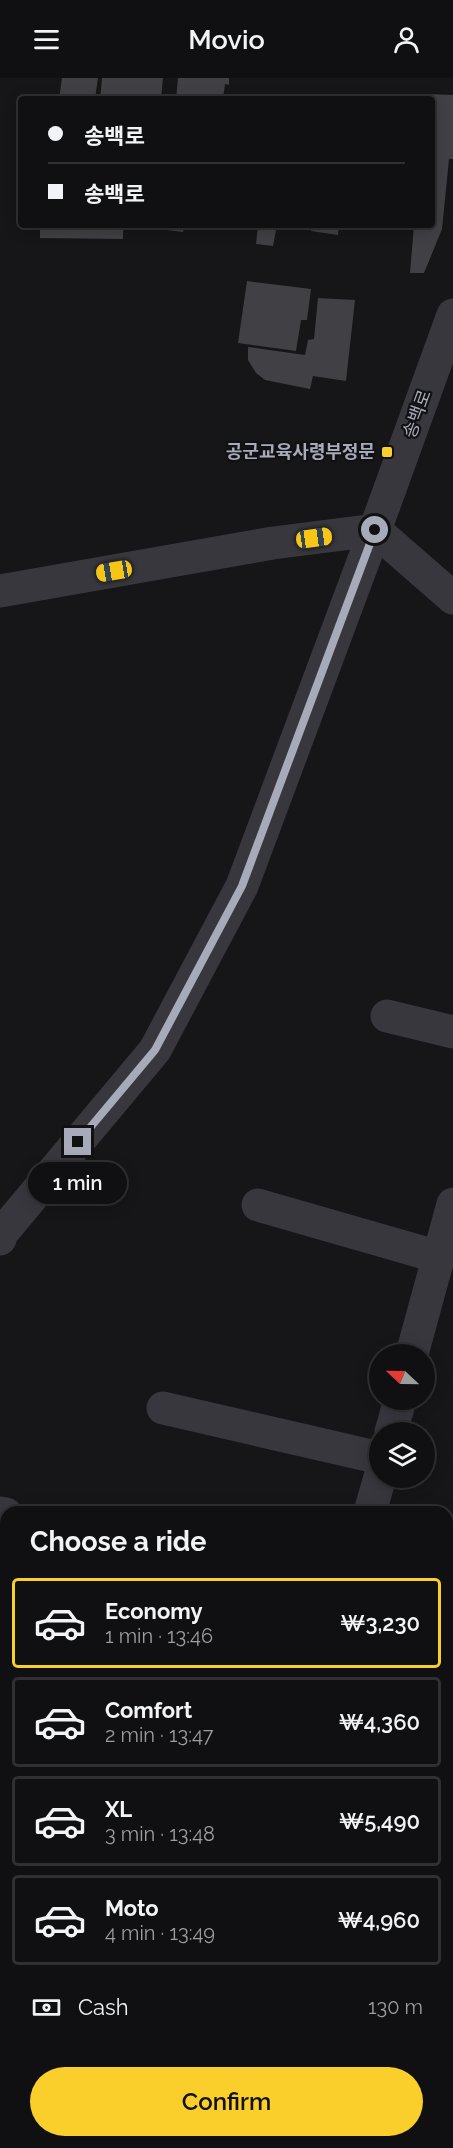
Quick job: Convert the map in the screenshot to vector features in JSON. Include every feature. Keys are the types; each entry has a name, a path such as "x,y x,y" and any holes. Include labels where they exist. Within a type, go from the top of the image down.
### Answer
{"street":[{"name":"송백로","path":"0,1235 155,1050 242,886 453,315"},
{"path":"0,591 273,543 375,530 453,598"},
{"path":"387,1016 453,1032"},
{"path":"415,1344 453,1204"},
{"path":"258,1205 439,1257"},
{"path":"163,1408 369,1455"},
{"path":"372,1506 377,1488"}],"building":[{"path":"62,78 98,78 95,96 59,96"},
{"path":"102,78 163,78 161,96 100,96"},
{"path":"178,78 229,78 229,85 225,84 223,96 176,96"},
{"path":"426,94 453,95 453,159 449,159 442,229 424,273 410,273 414,228 435,228 435,96 426,96"},
{"path":"40,228 123,228 123,239 40,238"},
{"path":"151,228 184,228 183,232"},
{"path":"258,228 276,228 273,246 256,244"},
{"path":"312,228 339,228 338,235 311,231"},
{"path":"247,281 311,289 307,320 301,320 296,351 238,343"},
{"path":"318,298 355,300 346,381 313,376 310,389 265,380 256,373 248,360 248,347 305,355 308,340 314,339"}],"place":[{"name":"공군교육사령부정문","path":"387,452"}],"route":[{"path":"78,1142 155,1050 242,886 375,530"}]}
